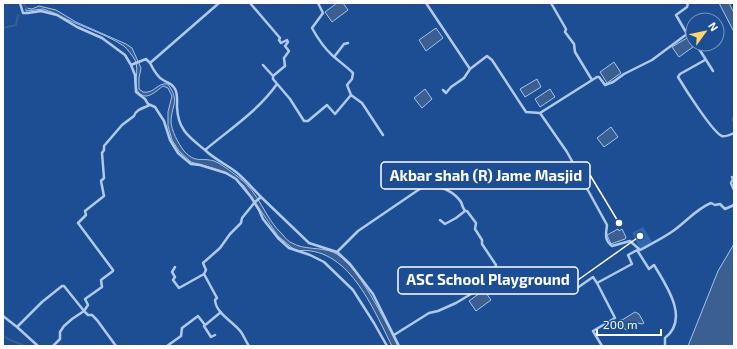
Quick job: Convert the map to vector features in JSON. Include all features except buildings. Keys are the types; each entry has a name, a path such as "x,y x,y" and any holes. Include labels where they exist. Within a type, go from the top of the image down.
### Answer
{"street":[{"path":"20,3 23,13 41,11 57,15 77,27 102,38 125,56 135,75 136,92 146,99 150,105 155,107 163,118 168,128 169,138 182,156 191,164 200,165 226,173 236,180 255,203 263,219 278,238 289,248 310,255 324,262 353,290 387,346"},
{"path":"150,63 220,3"},
{"path":"250,3 280,38 279,40 281,43 287,40 288,42 285,46 289,52 284,58 285,66 273,76"},
{"path":"318,3 323,13 312,28 320,41 334,57 353,73 352,79 347,85 351,95 362,102 383,135"},
{"path":"426,3 470,69"},
{"path":"551,3 566,28 565,32 574,44 575,52 592,80"},
{"path":"685,31 676,15 687,7 688,3"},
{"path":"443,90 446,93 451,87 464,78 470,69 487,56 492,60 526,112 540,113 599,77 605,85 613,82 624,74 652,60 685,35"},
{"path":"334,57 344,44 348,43"},
{"path":"702,52 705,60 713,71"},
{"path":"131,65 146,59 158,76 169,82 177,92 177,110 182,129 188,136 212,157 235,171 253,187 260,198 309,243 337,252 350,264 373,294 399,346"},
{"path":"705,60 680,74 678,77 703,115 718,134 728,136 734,133"},
{"path":"263,65 273,76 273,80 290,99 304,121 308,121 327,105 335,114 351,95"},
{"path":"205,150 246,117 270,94 277,84"},
{"path":"53,346 60,339 60,332 64,326 72,318 84,311 88,305 85,299 102,287 101,280 113,272 78,223 86,215 85,211 104,196 101,181 104,178 102,153 104,146 122,125 134,116 135,113 150,105"},
{"path":"540,113 566,152 607,225 605,237 608,243 612,246 630,241 638,249 649,269 654,265 674,301 676,318 672,331 665,338 665,346"},
{"path":"732,177 733,179 731,183 734,190"},
{"path":"337,252 358,231 427,184 448,190 460,201 465,211 476,223 474,229 496,265 494,277 481,288 456,303 438,311 429,313 394,335"},
{"path":"249,346 244,340 242,333 221,312 215,303 217,298 204,274 206,270 203,263 220,248 230,234 241,223 242,218 260,198"},
{"path":"597,283 632,264 628,254 638,249 640,250 674,231 696,212 709,204 720,204 725,209 734,205"},
{"path":"440,220 445,224 465,211"},
{"path":"175,267 172,272 175,277 173,280 179,288 204,274"},
{"path":"570,293 593,277 597,283 615,318 593,331 602,346"},
{"path":"476,278 481,288"},
{"path":"17,327 42,302 62,286 65,287 88,315 92,315 97,320 116,346"},
{"path":"205,325 221,312"},
{"path":"3,316 38,346"},
{"path":"167,346 181,336 182,328 198,316 205,325 204,326 211,337 214,335"}],"shaded area":[{"path":"337,3 343,3 348,10 332,22 325,12"},
{"path":"719,3 729,3 734,13 734,32 725,12"},
{"path":"39,6 56,10 76,22 132,48 141,68 139,89 143,92 147,92 161,85 168,84 172,90 174,102 171,125 179,144 184,151 195,159 217,162 245,182 257,197 271,221 290,242 302,247 323,249 333,252 342,258 352,268 370,294 398,346 392,346 367,298 344,268 330,258 314,252 296,251 278,236 244,186 236,179 219,170 191,162 179,151 172,140 168,126 168,112 172,96 168,88 163,86 148,96 139,93 136,87 137,68 135,60 124,46 43,9 26,11 26,8 32,9"},
{"path":"436,28 443,38 426,51 419,40"},
{"path":"685,39 686,52 679,57 672,47"},
{"path":"614,62 621,73 607,83 600,72"},
{"path":"537,79 541,87 525,97 520,89"},
{"path":"425,89 432,99 422,108 414,98"},
{"path":"550,89 555,97 540,107 535,99"},
{"path":"611,127 618,137 604,147 597,138"},
{"path":"643,227 652,242 640,249 632,233"},
{"path":"618,229 619,231 622,229 626,237 625,239 611,244 607,235"},
{"path":"734,244 734,346 688,346 718,271"},
{"path":"484,290 491,300 476,311 469,301"},
{"path":"635,312 639,314 644,323 638,323 627,330 621,327 620,320"}],"waterway":[{"path":"23,3 27,9"},
{"path":"3,28 16,25 18,15"},
{"path":"3,335 8,339 25,346"}],"place":[{"name":"Akbar shah (R) Jame Masjid","path":"619,223"},
{"name":"ASC School Playground","path":"640,236"}]}
